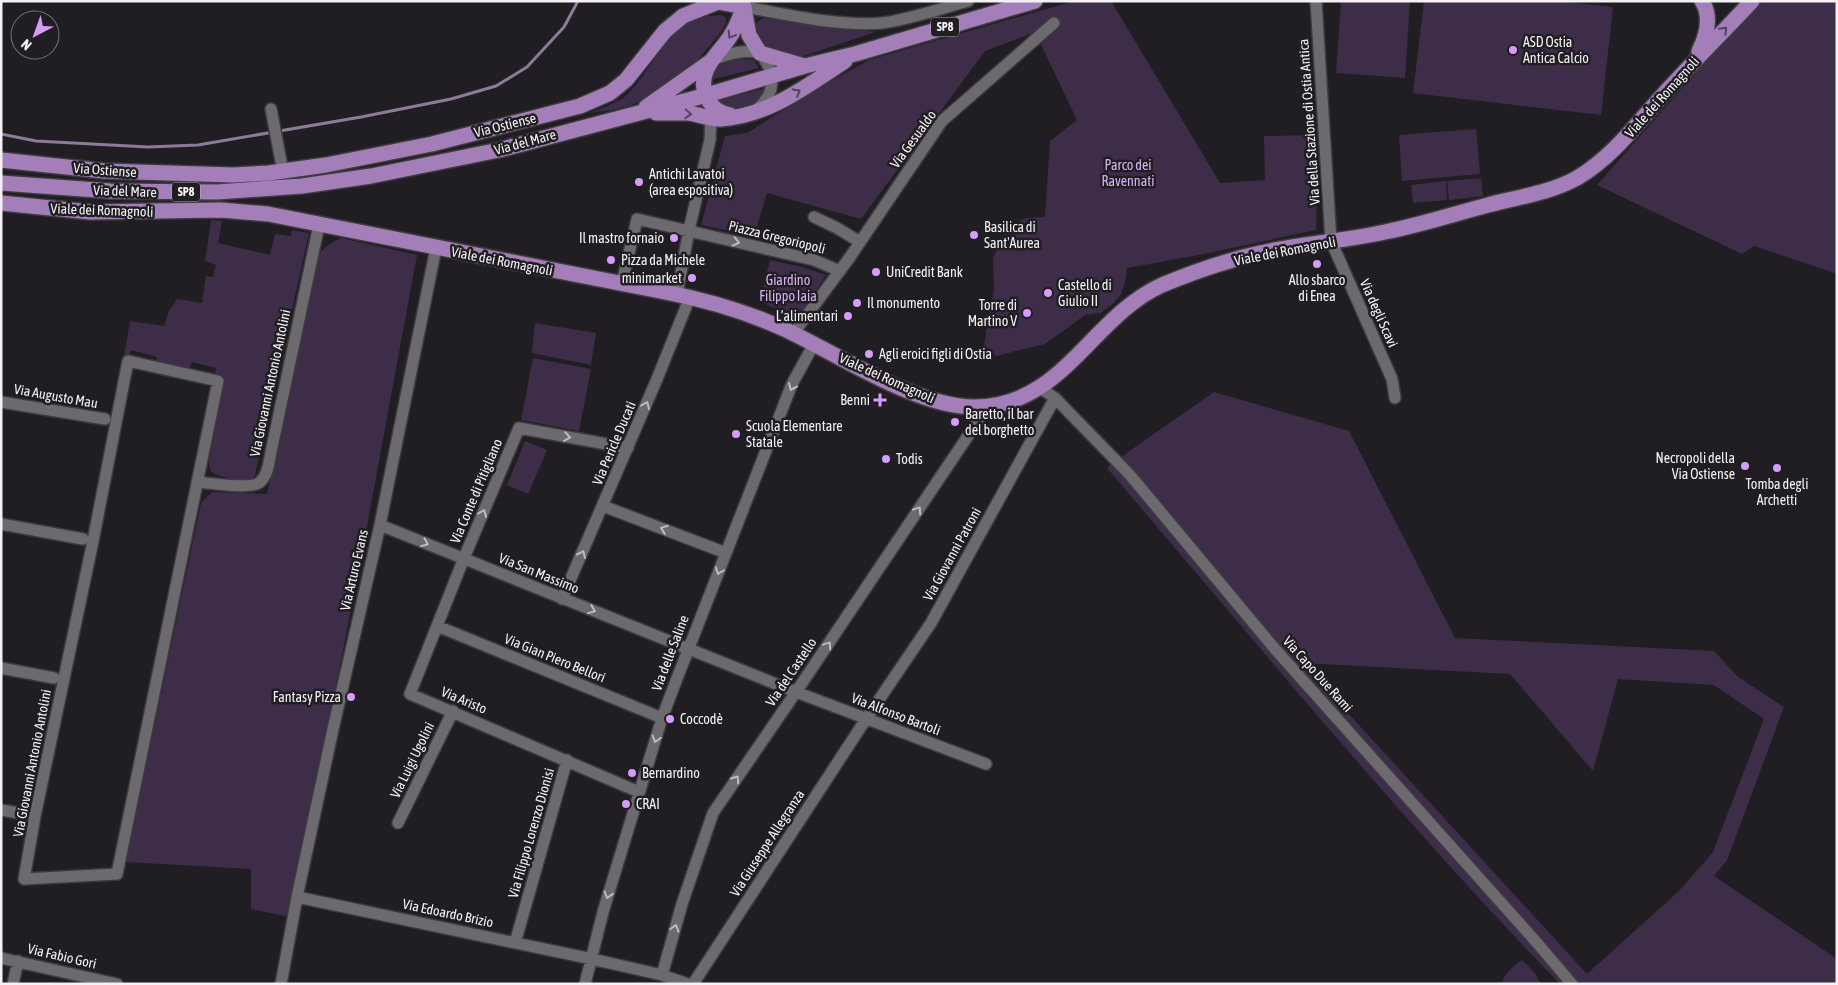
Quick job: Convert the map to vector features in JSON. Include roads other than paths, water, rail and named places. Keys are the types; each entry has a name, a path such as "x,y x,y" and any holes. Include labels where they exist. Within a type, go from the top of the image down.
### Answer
{"main road":[{"name":"Via del Mare","path":"1,183 69,189 226,192 302,186 370,176 499,150 639,112 710,107 772,76 1035,1"},
{"path":"1695,59 1708,28 1708,16 1702,1"},
{"name":"Viale dei Romagnoli","path":"1,203 90,212 214,210 277,216 622,283 684,296 743,313 793,334 925,397 941,402 967,406 988,406 1016,399 1040,388 1059,373 1119,315 1141,297 1208,267 1278,249 1393,230 1545,191 1571,181 1594,166 1611,151 1695,59 1752,1"},
{"name":"Via Ostiense","path":"1,160 87,170 233,175 283,172 432,144 590,103 610,93 626,80 656,41 675,21 692,11 718,2 744,4"},
{"path":"744,4 749,35 760,53 805,66"},
{"path":"710,107 705,75 712,60 733,33 744,4"},
{"path":"639,112 686,113 710,107 721,113 736,116 753,113 784,100 854,54"},
{"path":"639,112 712,60"}],"street":[{"name":"Via Ostiense","path":"744,4 831,21 870,23 902,19 968,1"},
{"name":"Via della Stazione di Ostia Antica","path":"1316,1 1331,241"},
{"name":"Via Gesualdo","path":"840,271 942,121 1054,23"},
{"path":"712,60 724,55 745,51 760,53 772,76 772,88 769,98 753,113"},
{"name":"Via Pericle Ducati","path":"562,598 628,448 684,296 689,230 710,140 710,107"},
{"path":"271,109 283,172"},
{"path":"710,140 720,126 736,116"},
{"path":"814,217 860,242"},
{"name":"Piazza Gregoriopoli","path":"622,283 637,219 814,260 840,271"},
{"name":"Via Giovanni Antonio Antolini","path":"197,482 251,486 260,483 265,475 319,225"},
{"name":"Via degli Scavi","path":"1331,241 1392,379 1394,398"},
{"name":"Via Arturo Evans","path":"281,984 297,897 335,719 380,525 436,248"},
{"path":"793,334 840,271"},
{"name":"Via delle Saline","path":"585,984 603,912 662,718 792,384 814,344"},
{"name":"Via Giovanni Antonio Antolini","path":"128,361 218,381 197,482 117,874 24,879 35,816 92,550 128,361"},
{"name":"Via Capo Due Rami","path":"1040,388 1055,398 1130,475 1275,649 1532,936 1572,984"},
{"name":"Via Giovanni Patroni","path":"866,719 931,623 1055,398"},
{"name":"Via Augusto Mau","path":"1,402 105,419"},
{"name":"Via del Castello","path":"662,975 682,904 713,813 988,406"},
{"name":"Via Conte di Pitigliano","path":"464,558 519,428 628,448"},
{"path":"603,506 726,553"},
{"path":"1,524 83,539"},
{"name":"Via San Massimo","path":"380,525 796,692"},
{"name":"Via Aristo","path":"464,558 410,694 640,792"},
{"name":"Via Gian Piero Bellori","path":"437,626 662,718"},
{"path":"1,668 54,678"},
{"name":"Via Alfonso Bartoli","path":"796,692 986,764"},
{"name":"Via Luigi Ugolini","path":"398,823 453,711"},
{"name":"Via Giuseppe Allegranza","path":"694,984 866,719"},
{"name":"Via Filippo Lorenzo Dionisi","path":"515,943 567,760"},
{"path":"1,810 25,814"},
{"name":"Via Edoardo Brizio","path":"297,897 592,959 662,975 688,984"},
{"name":"Via Fabio Gori","path":"1,958 117,984"},
{"path":"13,984 18,962"}],"waterway":[{"path":"1,134 36,141 148,147 198,145 361,117 451,99 496,86 527,67 564,27 578,1"}],"place":[{"name":"ASD Ostia Antica Calcio","path":"1513,50"},
{"name":"Antichi Lavatoi (area espositiva)","path":"639,182"},
{"name":"Basilica di Sant'Aurea","path":"974,235"},
{"name":"Il mastro fornaio","path":"674,238"},
{"name":"Pizza da Michele","path":"611,260"},
{"name":"Allo sbarco di Enea","path":"1317,264"},
{"name":"UniCredit Bank","path":"876,272"},
{"name":"minimarket","path":"692,278"},
{"name":"Castello di Giulio II","path":"1048,293"},
{"name":"Il monumento","path":"857,303"},
{"name":"Torre di Martino V","path":"1027,313"},
{"name":"L’alimentari","path":"848,316"},
{"name":"Agli eroici figli di Ostia","path":"869,354"},
{"name":"Benni","path":"880,400"},
{"name":"Baretto, il bar del borghetto","path":"955,422"},
{"name":"Scuola Elementare Statale","path":"736,434"},
{"name":"Todis","path":"886,459"},
{"name":"Necropoli della Via Ostiense","path":"1745,466"},
{"name":"Tomba degli Archetti","path":"1777,468"},
{"name":"Fantasy Pizza","path":"351,697"},
{"name":"Coccodè","path":"670,719"},
{"name":"Bernardino","path":"632,773"},
{"name":"CRAI","path":"626,804"}],"park label":[{"name":"Parco dei Ravennati","path":"1128,174"},
{"name":"Giardino Filippo Iaia","path":"788,288"}]}
